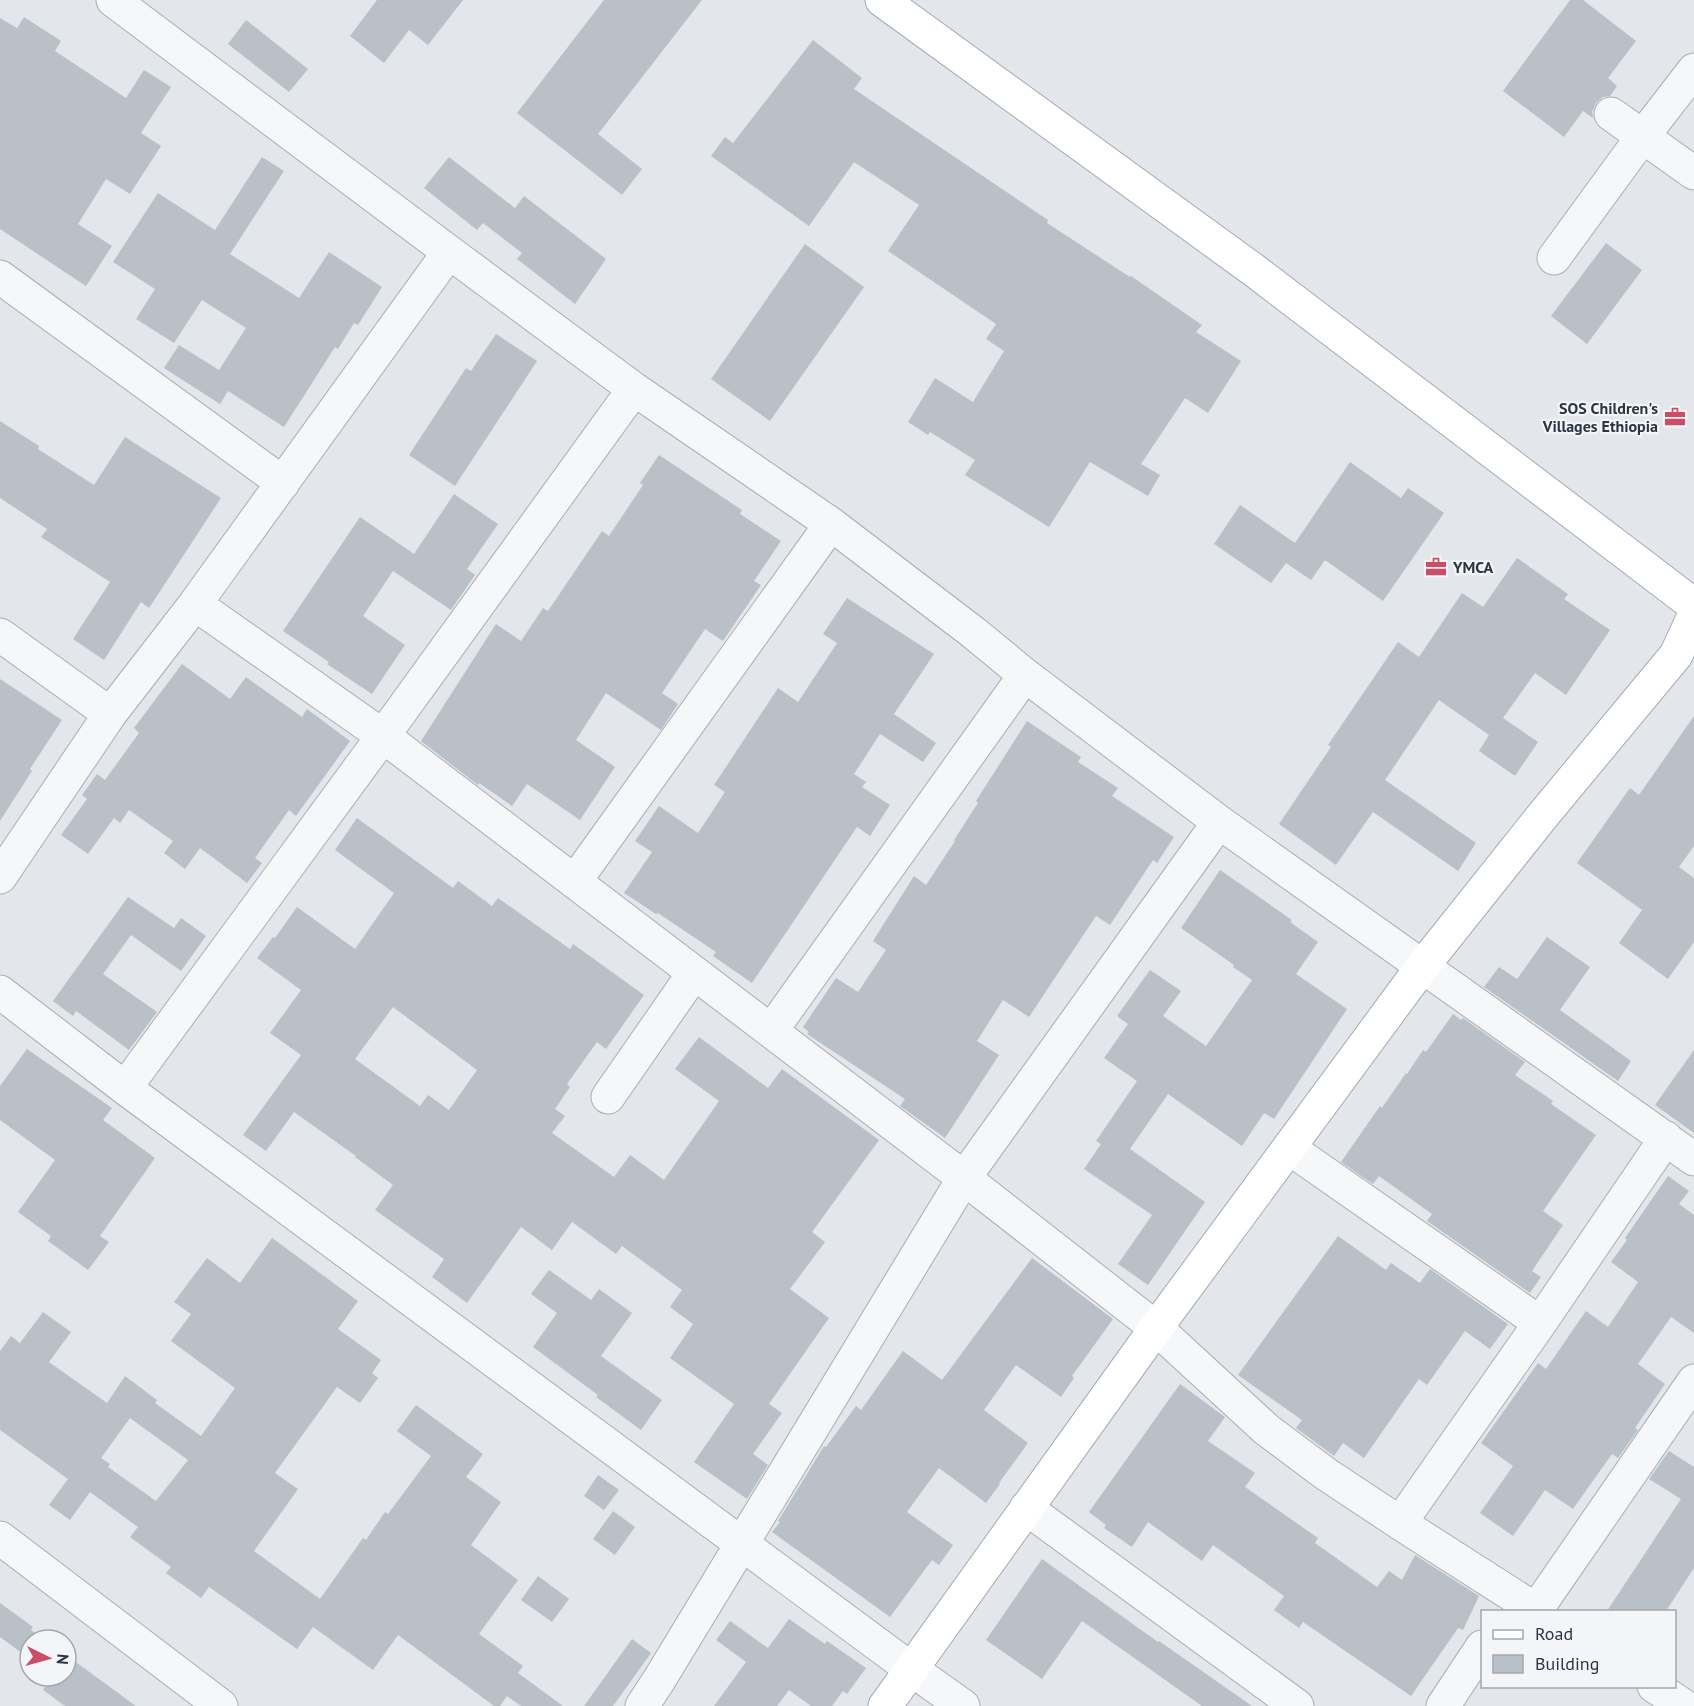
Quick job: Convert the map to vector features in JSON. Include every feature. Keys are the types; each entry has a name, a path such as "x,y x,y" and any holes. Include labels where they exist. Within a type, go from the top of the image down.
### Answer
{"main road":[{"path":"882,0 1256,271 1694,605"},
{"path":"885,1706 1156,1328 1422,967 1544,814 1685,652 1694,616"}],"street":[{"path":"113,0 633,389 831,524 1219,822 1694,1160"},
{"path":"1554,258 1694,70"},
{"path":"1611,114 1694,173"},
{"path":"0,877 110,714 195,604 448,252"},
{"path":"0,277 283,483"},
{"path":"125,1088 633,389"},
{"path":"575,881 831,524"},
{"path":"195,604 383,736 964,1178 1156,1328 1267,1430 1326,1474 1524,1607 1694,1381"},
{"path":"0,635 110,714"},
{"path":"771,1031 1025,675"},
{"path":"642,1706 660,1680 964,1178 1219,822"},
{"path":"608,1096 694,972"},
{"path":"0,992 125,1088 963,1706"},
{"path":"1400,1523 1666,1138"},
{"path":"1289,1148 1540,1323"},
{"path":"1026,1508 1297,1706"},
{"path":"0,1538 221,1706"},
{"path":"1443,1706 1481,1649"},
{"path":"1657,1688 1684,1706"}],"building":[{"path":"377,0 463,0 428,45 409,30 384,63 350,36"},
{"path":"604,0 702,0 598,134 642,169 622,195 517,113"},
{"path":"1570,0 1583,0 1636,41 1608,78 1617,86 1610,96 1603,97 1596,103 1592,112 1593,118 1583,111 1564,137 1503,91"},
{"path":"24,17 61,41 55,51 126,98 144,70 171,87 141,133 161,146 130,194 106,179 78,224 112,246 86,286 0,229 0,18 17,28"},
{"path":"246,20 308,69 289,92 228,44"},
{"path":"813,40 862,78 854,89 1048,220 1047,223 1131,276 1202,325 1196,332 1241,361 1208,413 1185,398 1141,464 1160,475 1148,496 1090,462 1049,527 965,475 975,460 930,432 928,435 908,422 935,378 973,402 1004,351 986,339 996,324 888,251 919,205 854,162 809,226 711,156 725,137 733,143"},
{"path":"262,157 284,171 230,254 299,298 329,252 382,287 358,325 354,323 338,349 335,347 284,427 228,391 220,404 164,368 179,345 219,370 246,328 202,300 174,343 136,319 155,289 113,262 158,193 215,230"},
{"path":"449,157 515,208 524,196 606,259 575,304 517,259 522,253 483,223 477,230 424,188"},
{"path":"1606,243 1642,270 1587,344 1551,316"},
{"path":"805,244 864,287 770,421 711,379"},
{"path":"496,334 537,361 455,486 409,455 466,368 471,371"},
{"path":"0,421 94,485 125,437 221,498 149,608 141,602 104,660 73,639 110,582 41,537 47,529 0,498"},
{"path":"659,455 742,510 740,514 781,541 754,581 761,585 723,641 705,629 662,693 678,704 661,730 606,693 576,740 615,767 580,820 527,784 512,806 479,783 478,785 421,741 496,624 521,641 543,608 548,611 602,531 609,536 643,485 640,483"},
{"path":"1350,462 1401,498 1408,488 1444,513 1383,601 1325,560 1311,580 1286,563 1271,583 1214,544 1240,505 1295,543"},
{"path":"454,494 498,524 467,569 475,575 451,610 393,571 363,616 405,645 372,694 283,631 360,517 414,554"},
{"path":"1517,558 1568,594 1564,599 1610,630 1566,695 1535,673 1503,718 1538,742 1515,776 1479,751 1489,735 1439,700 1385,780 1476,843 1458,871 1373,812 1336,865 1279,824 1331,747 1328,745 1398,642 1419,657 1462,593 1483,607"},
{"path":"847,598 934,654 894,714 936,743 923,762 880,734 854,774 866,782 862,787 890,805 870,836 857,827 752,983 713,956 716,952 624,893 652,852 635,841 659,806 698,833 725,792 714,785 778,688 798,702 837,643 823,634"},
{"path":"182,664 230,699 246,677 302,717 307,709 350,741 296,816 289,810 255,858 262,863 247,883 200,848 185,869 164,853 173,841 129,810 120,823 114,818 88,854 61,835 87,799 82,795 97,774 105,780 139,733 134,728"},
{"path":"0,679 62,720 0,821"},
{"path":"1694,716 1694,846 1679,867 1694,878 1694,942 1668,979 1619,943 1642,910 1577,863 1630,788 1639,795"},
{"path":"1027,721 1081,757 1078,762 1118,788 1112,796 1174,837 1157,863 1153,860 1110,925 1096,916 1029,1017 1003,1000 977,1041 999,1055 945,1138 900,1106 905,1099 807,1034 809,1032 803,1027 836,978 858,992 886,950 873,941 914,876 926,885"},
{"path":"357,818 453,888 458,881 492,906 498,898 570,949 573,944 644,995 606,1049 597,1042 567,1084 570,1087 555,1109 565,1116 552,1133 614,1177 630,1155 664,1180 719,1101 675,1069 699,1037 768,1088 782,1069 879,1140 812,1232 825,1242 790,1289 829,1318 769,1404 782,1413 753,1454 768,1465 747,1499 694,1462 734,1404 670,1358 693,1324 670,1307 682,1290 622,1246 616,1254 572,1222 552,1250 521,1227 467,1303 432,1277 444,1259 375,1210 393,1185 356,1156 294,1112 266,1151 243,1135 301,1055 270,1033 301,990 257,958 273,937 275,938 297,907 355,949 394,893 335,850","holes":["393,1007 477,1070 449,1110 428,1095 420,1106 355,1059"]},
{"path":"1220,870 1292,920 1290,922 1318,942 1296,974 1347,1009 1274,1119 1264,1113 1242,1146 1168,1094 1130,1149 1205,1202 1148,1285 1118,1264 1152,1215 1084,1169 1101,1144 1096,1141 1137,1081 1104,1058 1128,1024 1117,1016 1150,970 1181,991 1163,1016 1206,1046 1252,980 1181,928"},
{"path":"128,897 174,928 181,918 206,936 181,971 131,935 103,974 157,1012 129,1050 76,1011 73,1016 53,1001"},
{"path":"1547,937 1590,967 1560,1010 1631,1061 1618,1081 1484,987 1499,967 1517,979"},
{"path":"1453,1014 1461,1020 1463,1018 1525,1062 1515,1075 1553,1101 1551,1104 1596,1135 1543,1211 1563,1225 1532,1271 1541,1277 1530,1293 1427,1221 1432,1214 1379,1176 1373,1184 1341,1162 1380,1106 1382,1108 1423,1050 1426,1052"},
{"path":"27,1049 112,1108 103,1120 155,1158 100,1236 109,1242 88,1270 48,1241 51,1236 18,1212 55,1160 0,1120 0,1086"},
{"path":"1694,1050 1694,1133 1655,1105"},
{"path":"1668,1176 1689,1191 1679,1204 1694,1215 1694,1333 1671,1317 1638,1364 1665,1384 1635,1428 1638,1430 1618,1458 1612,1454 1573,1509 1545,1490 1513,1536 1480,1513 1513,1466 1481,1443 1538,1363 1546,1369 1586,1311 1608,1327 1638,1282 1611,1262"},
{"path":"1338,1236 1386,1270 1391,1263 1420,1283 1430,1269 1508,1324 1490,1349 1465,1331 1427,1385 1419,1379 1364,1458 1343,1443 1334,1456 1296,1428 1302,1420 1238,1375"},
{"path":"272,1238 358,1301 338,1329 381,1360 372,1373 378,1378 360,1403 337,1387 275,1473 298,1489 254,1551 320,1599 363,1538 366,1540 385,1512 388,1514 431,1456 397,1431 416,1405 483,1454 466,1477 501,1502 471,1545 518,1580 479,1634 523,1666 518,1673 563,1706 521,1706 507,1696 500,1706 494,1706 398,1635 373,1670 313,1627 297,1649 209,1587 201,1598 166,1573 171,1567 130,1537 138,1527 90,1492 70,1520 49,1505 68,1479 0,1430 0,1351 11,1336 20,1343 43,1312 71,1332 49,1362 107,1403 125,1376 157,1400 155,1403 201,1436 235,1388 171,1341 191,1314 174,1302 207,1258 240,1283","holes":["130,1418 188,1460 156,1501 108,1467 110,1464 101,1458"]},
{"path":"1032,1258 1113,1319 1072,1376 1074,1378 1061,1397 1016,1365 984,1410 1028,1443 986,1503 939,1468 907,1512 953,1545 939,1565 932,1560 890,1617 772,1532 824,1446 826,1447 856,1406 861,1410 903,1351 942,1380"},
{"path":"549,1270 591,1300 599,1289 632,1313 601,1356 662,1400 641,1430 533,1347 557,1313 531,1294"},
{"path":"1180,1384 1225,1417 1208,1441 1255,1473 1245,1487 1318,1538 1315,1543 1377,1587 1389,1571 1402,1580 1415,1555 1479,1596 1463,1630 1458,1628 1411,1696 1303,1622 1299,1628 1274,1610 1284,1596 1213,1545 1202,1561 1148,1522 1132,1547 1104,1528 1106,1525 1089,1512"},
{"path":"1669,1451 1694,1467 1694,1568 1667,1610 1608,1610 1681,1499 1649,1479"},
{"path":"598,1475 619,1490 604,1510 584,1496"},
{"path":"613,1511 635,1527 615,1555 593,1539"},
{"path":"1042,1559 1252,1706 1202,1706 1082,1621 1042,1679 986,1640"},
{"path":"538,1576 569,1599 552,1622 521,1600"},
{"path":"0,1603 33,1627 18,1628 18,1650 0,1637"},
{"path":"789,1619 825,1644 827,1641 866,1668 847,1694 843,1691 832,1706 811,1706 789,1690 777,1706 714,1706 746,1662 716,1640 730,1621 768,1648"},
{"path":"632,1639 651,1653 613,1706 584,1706"},
{"path":"78,1664 136,1706 65,1706 43,1690 44,1688 78,1688"}],"place":[{"name":"SOS Children's Villages Ethiopia","path":"1675,417"},
{"name":"YMCA","path":"1436,567"}]}
